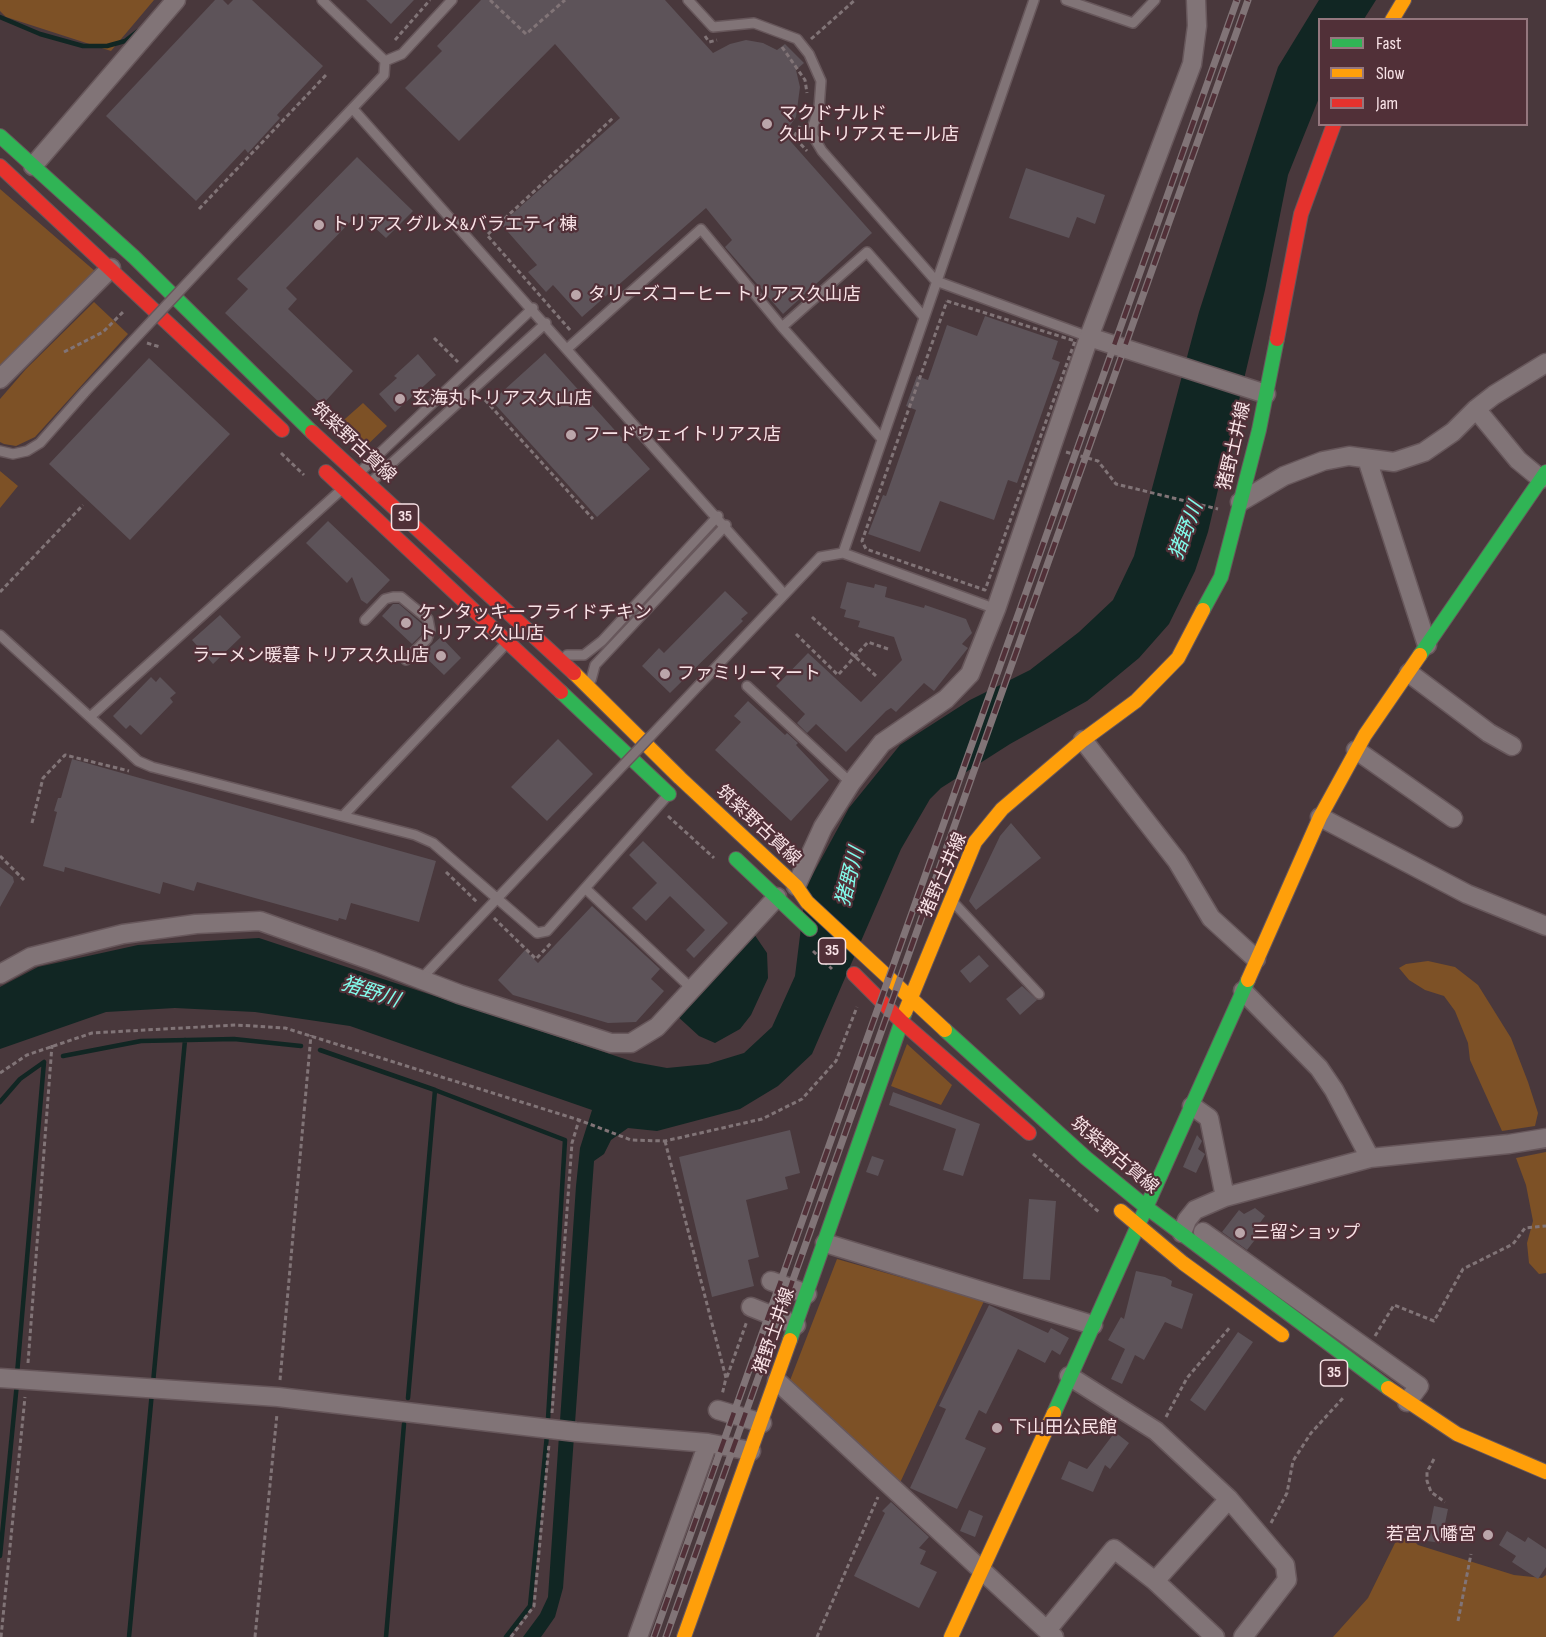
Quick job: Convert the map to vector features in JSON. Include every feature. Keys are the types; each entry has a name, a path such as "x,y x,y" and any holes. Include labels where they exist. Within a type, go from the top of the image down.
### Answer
{"main road":[{"path":"1393,18 1404,0"},
{"name":"猪野土井線","path":"684,1637 777,1381 901,1021 975,842 996,817 1083,740 1136,701 1178,658 1221,577 1266,394 1301,214 1333,126"},
{"name":"筑紫野古賀線","path":"0,136 135,257 364,479 590,688 681,778 796,886 807,902 877,969 1086,1158 1146,1207 1184,1227 1341,1355 1407,1402 1457,1434 1546,1472"},
{"path":"0,166 292,440"},
{"name":"35","path":"318,464 673,798"},
{"path":"951,1637 1139,1227 1320,817 1356,750 1544,476"},
{"name":"35","path":"727,850 796,915 815,944"},
{"name":"35","path":"839,967 868,987 901,1021 1040,1143"},
{"path":"1106,1199 1183,1263 1293,1343"}],"street":[{"path":"33,166 176,0"},
{"path":"796,886 823,827 851,783 882,743 946,699 970,674 996,609 1044,446 1089,337 1191,64 1197,26 1196,0"},
{"path":"0,379 111,268"},
{"path":"1089,337 1266,394"},
{"path":"1239,508 1284,476 1323,461 1349,456 1394,462 1424,452 1453,432 1476,409 1546,363"},
{"path":"1476,409 1518,460 1544,476"},
{"path":"1367,459 1427,645"},
{"path":"1409,673 1490,733 1512,746"},
{"path":"1083,740 1177,861 1211,918 1256,959"},
{"path":"1356,750 1453,818"},
{"path":"1320,817 1467,894 1546,926"},
{"path":"0,974 31,957 123,934 196,924 260,921 421,978 459,994 611,1043 631,1043 657,1027 777,897"},
{"path":"1243,991 1319,1068 1334,1090 1370,1158"},
{"path":"1191,1106 1209,1118 1225,1197"},
{"path":"1407,1402 1419,1386 1184,1227 1196,1210 1225,1197 1370,1158 1546,1138"},
{"path":"825,1243 1093,1325"},
{"path":"771,1281 807,1294"},
{"path":"751,1307 796,1325"},
{"path":"1069,1376 1156,1431 1229,1499 1285,1565 1287,1580 1243,1637"},
{"path":"0,1378 278,1397 555,1430 708,1443 751,1451"},
{"path":"777,1381 1050,1634 1114,1549 1155,1581 1215,1637"},
{"path":"718,1410 762,1423"},
{"path":"638,1637 708,1443"},
{"path":"1155,1581 1229,1499"}],"lane":[{"path":"322,0 386,61"},
{"path":"386,61 402,54 452,0"},
{"path":"688,0 713,27 754,23 797,39 809,54 821,81 819,108 813,126 813,136 822,151 936,281 1089,337"},
{"path":"843,554 1034,0"},
{"path":"1066,0 1133,23 1155,0"},
{"path":"0,451 13,454 27,451 40,442 384,75 386,61"},
{"path":"353,109 726,525 784,594"},
{"path":"568,348 701,229 782,327 882,439"},
{"path":"782,327 867,252 924,317"},
{"path":"364,479 533,308"},
{"path":"364,479 546,323"},
{"path":"90,717 344,488"},
{"path":"540,642 567,655 584,655 602,641 718,516"},
{"path":"590,688 595,665 726,525"},
{"path":"421,978 820,557 843,554 996,609"},
{"path":"365,621 385,599 393,597 401,597 428,619 430,630 427,639 406,660"},
{"path":"0,635 127,752 152,767 415,835 433,843 537,933 547,931 673,798"},
{"path":"343,816 507,643"},
{"path":"747,686 851,783"},
{"path":"586,889 691,988"},
{"path":"951,900 1039,994"}],"path":[{"path":"395,40 430,0"},
{"path":"490,0 526,34 565,0"},
{"path":"808,42 855,0"},
{"path":"702,33 709,42 719,40"},
{"path":"777,42 792,57 805,80 807,96"},
{"path":"199,210 326,75"},
{"path":"579,323 570,330 487,235 613,118"},
{"path":"794,137 803,119"},
{"path":"947,301 1075,341 1044,446 984,590 866,549 862,541 947,301"},
{"path":"64,352 103,332 126,310"},
{"path":"434,338 459,363 467,356"},
{"path":"146,342 155,347 165,346"},
{"path":"485,400 593,519"},
{"path":"1044,446 1098,461 1116,484 1239,508"},
{"path":"0,592 83,505"},
{"path":"812,617 876,676"},
{"path":"796,634 838,675 868,642 888,649"},
{"path":"32,823 43,778 65,755 130,771"},
{"path":"0,856 24,880"},
{"path":"438,865 536,959 556,938"},
{"path":"815,944 839,967"},
{"path":"0,1073 27,1055 92,1033 225,1026 285,1028 579,1120 632,1140 665,1141 762,1119 802,1099 836,1061 861,997 868,987"},
{"path":"255,1637 311,1035"},
{"path":"1,1637 27,1380 52,1045"},
{"path":"511,1637 534,1606 555,1430 572,1143 579,1120"},
{"path":"665,1141 726,1378"},
{"path":"1367,1350 1394,1305 1434,1322 1463,1269 1513,1244 1525,1228 1546,1226"},
{"path":"718,1410 726,1378 751,1307"},
{"path":"1156,1431 1171,1410 1186,1378 1236,1320"},
{"path":"1262,1538 1285,1500 1293,1461 1311,1433 1343,1398"},
{"path":"1434,1459 1427,1472 1427,1481 1431,1492 1445,1502"},
{"path":"817,1637 885,1482"},
{"path":"1458,1621 1471,1554"}],"shaded area":[{"path":"0,0 154,0 111,51 6,17 0,11"},
{"path":"0,189 96,272 0,371"},
{"path":"94,302 128,334 35,437 16,446 0,442 0,399 26,369"},
{"path":"363,403 387,426 363,449 337,426"},
{"path":"0,471 18,486 0,508"},
{"path":"1428,961 1455,967 1478,985 1511,1038 1538,1113 1535,1126 1502,1131 1470,1060 1468,1043 1455,1011 1444,996 1425,990 1409,980 1399,968 1406,964"},
{"path":"907,1044 952,1085 941,1105 891,1086"},
{"path":"1546,1152 1546,1273 1539,1274 1529,1263 1527,1243 1533,1221 1526,1185 1516,1158"},
{"path":"837,1259 984,1301 899,1485 789,1383"},
{"path":"1409,1536 1418,1545 1514,1575 1542,1578 1546,1575 1546,1637 1333,1637 1368,1598 1395,1543"}],"water":[{"name":"猪野川","path":"1319,0 1376,0 1365,18 1318,18 1318,100 1288,175 1265,290 1208,532 1195,571 1169,624 1139,658 1087,701 1010,744 941,788 930,799 901,849 812,1054 778,1086 740,1109 657,1131 628,1128 611,1140 604,1154 594,1161 563,1588 555,1617 541,1637 523,1637 540,1614 548,1597 576,1186 580,1148 592,1110 350,1026 255,1012 175,1008 106,1012 0,1049 0,987 38,967 138,945 259,938 634,1062 667,1068 708,1064 744,1053 772,1027 795,976 806,887 849,808 900,745 970,700 1030,670 1079,632 1113,600 1134,556 1199,312 1278,67"},
{"path":"754,934 767,953 768,978 751,1015 740,1029 715,1043 699,1036 676,1015"}],"building":[{"path":"215,0 223,0 228,5 233,0 252,0 323,66 277,115 280,118 248,153 245,149 196,201 106,116"},
{"path":"366,0 414,0 391,24"},
{"path":"481,0 665,0 713,53 730,44 746,40 763,43 777,50 785,44 804,63 796,70 800,87 796,117 784,134 872,233 783,314 725,247 732,240 706,208 582,317 553,285 546,292 528,272 537,265 501,224 620,118 555,44 459,141 405,88 442,51 437,46"},
{"path":"357,157 413,211 386,238 359,213 286,288 297,299 288,309 353,371 322,405 225,313 248,289 237,279"},
{"path":"1026,168 1105,195 1095,224 1077,217 1069,238 1009,218"},
{"path":"985,316 1058,341 1052,359 1060,362 1017,483 1008,480 994,520 940,501 920,552 868,534 883,495 886,496 916,410 906,406 917,376 928,380 947,325 977,336"},
{"path":"545,353 650,469 597,517 492,401"},
{"path":"418,354 436,375 395,412 379,394 397,378 394,376"},
{"path":"149,358 230,434 130,540 49,464"},
{"path":"328,521 390,580 367,604 361,600 352,577 347,583 306,543"},
{"path":"847,582 874,588 875,584 887,587 885,597 924,608 925,605 966,619 972,633 962,644 968,648 934,691 924,683 896,712 891,708 886,711 846,752 816,724 807,733 797,723 805,714 776,686 808,653 861,702 902,660 894,637 858,627 860,621 844,617 846,610 840,608"},
{"path":"725,591 748,613 741,619 743,621 670,693 642,666 659,648 664,653"},
{"path":"393,604 399,604 422,624 421,635 412,644 382,616"},
{"path":"220,615 241,637 213,664 192,640"},
{"path":"441,637 461,658 444,675 422,654"},
{"path":"151,677 156,682 160,677 176,693 170,698 173,702 141,735 130,725 126,729 113,716"},
{"path":"748,701 785,735 787,733 798,743 796,745 829,780 791,821 715,750 741,722 734,716"},
{"path":"558,739 593,774 547,821 511,787"},
{"path":"72,759 436,861 419,922 351,903 346,920 339,918 338,921 197,882 194,891 163,882 160,894 65,867 64,872 43,866 57,812 54,811 58,798 61,798"},
{"path":"1011,823 1041,858 976,910 969,901 1000,836"},
{"path":"643,841 728,923 694,958 686,950 705,930 670,896 646,921 632,908 657,883 629,855"},
{"path":"0,867 13,877 14,882 0,907"},
{"path":"592,906 660,969 651,979 664,991 636,1022 608,1023 513,995 498,980 525,950 538,963"},
{"path":"979,955 989,966 970,983 960,971"},
{"path":"1022,986 1037,1000 1020,1015 1006,999"},
{"path":"893,1092 980,1124 963,1176 943,1170 956,1129 889,1105"},
{"path":"790,1130 800,1173 785,1177 788,1189 746,1200 759,1257 748,1260 754,1286 712,1297 679,1157"},
{"path":"1197,1135 1202,1141 1198,1149 1205,1154 1196,1173 1183,1167"},
{"path":"872,1156 884,1160 878,1176 866,1172"},
{"path":"1029,1199 1056,1201 1050,1280 1023,1279"},
{"path":"1255,1208 1265,1216 1256,1228 1261,1232 1247,1250 1222,1232 1239,1210 1244,1214"},
{"path":"1136,1271 1165,1277 1172,1281 1171,1286 1193,1294 1182,1329 1165,1322 1144,1360 1135,1355 1122,1384 1111,1379 1125,1349 1108,1340 1121,1317 1124,1319"},
{"path":"989,1305 1048,1333 1051,1328 1069,1338 1060,1355 1052,1350 1045,1363 1018,1349 986,1414 979,1410 965,1439 986,1448 957,1509 910,1488 946,1409 939,1406"},
{"path":"1238,1332 1253,1342 1205,1411 1190,1400"},
{"path":"1115,1432 1129,1443 1110,1469 1105,1465 1093,1492 1061,1479 1069,1461 1087,1469"},
{"path":"891,1502 929,1537 919,1548 926,1551 920,1564 937,1572 919,1608 854,1576 885,1513 882,1511"},
{"path":"1434,1506 1448,1509 1441,1543 1427,1541"},
{"path":"969,1510 983,1516 975,1537 960,1531"},
{"path":"1507,1531 1525,1542 1528,1537 1546,1549 1546,1567 1538,1579 1512,1562 1516,1556 1499,1545"}],"waterway":[{"path":"0,17 40,34 83,46 107,46 125,41 138,31"},
{"path":"63,1056 141,1041 234,1039 301,1046"},
{"path":"153,1383 185,1040"},
{"path":"320,1050 435,1090"},
{"path":"0,1102 20,1079 44,1062"},
{"path":"17,1374 44,1062"},
{"path":"408,1398 435,1090 565,1140 548,1419"},
{"path":"0,1556 17,1383"},
{"path":"129,1637 152,1392"},
{"path":"386,1637 404,1424"},
{"path":"506,1637 530,1606 547,1435"}],"railway":[{"path":"654,1637 1237,0"},
{"path":"666,1637 1248,0"}],"traffic: fast":[{"path":"0,136 134,257 312,432"},
{"path":"1203,610 1221,577 1259,430 1277,339"},
{"path":"1420,655 1546,472"},
{"path":"561,692 669,794"},
{"path":"736,859 810,929"},
{"path":"1054,1413 1248,980"},
{"path":"790,1340 905,1012"},
{"path":"945,1030 1086,1158 1146,1207 1388,1388"}],"traffic: slow":[{"path":"1393,18 1404,0"},
{"path":"905,1012 975,842 1002,809 1083,740 1136,701 1178,658 1203,610"},
{"path":"1248,980 1320,817 1365,735 1420,655"},
{"path":"574,673 680,778 796,886 807,902 945,1030"},
{"path":"1121,1211 1183,1263 1282,1335"},
{"path":"684,1637 790,1340"},
{"path":"1388,1388 1457,1434 1546,1472"},
{"path":"951,1637 1054,1413"}],"traffic: jam":[{"path":"1277,339 1301,214 1333,126"},
{"path":"0,166 282,430"},
{"path":"312,432 574,673"},
{"path":"326,472 561,692"},
{"path":"854,974 901,1021 1029,1133"}],"place":[{"name":"マクドナルド 久山トリアスモール店","path":"767,124"},
{"name":"トリアス グルメ&バラエティ棟","path":"319,225"},
{"name":"タリーズコーヒー トリアス久山店","path":"576,295"},
{"name":"玄海丸トリアス久山店","path":"400,399"},
{"name":"フードウェイトリアス店","path":"571,435"},
{"name":"ケンタッキーフライドチキン トリアス久山店","path":"406,623"},
{"name":"ラーメン暖暮 トリアス久山店","path":"441,656"},
{"name":"ファミリーマート","path":"665,674"},
{"name":"三留ショップ","path":"1240,1233"},
{"name":"下山田公民館","path":"997,1428"},
{"name":"若宮八幡宮","path":"1488,1535"}]}
